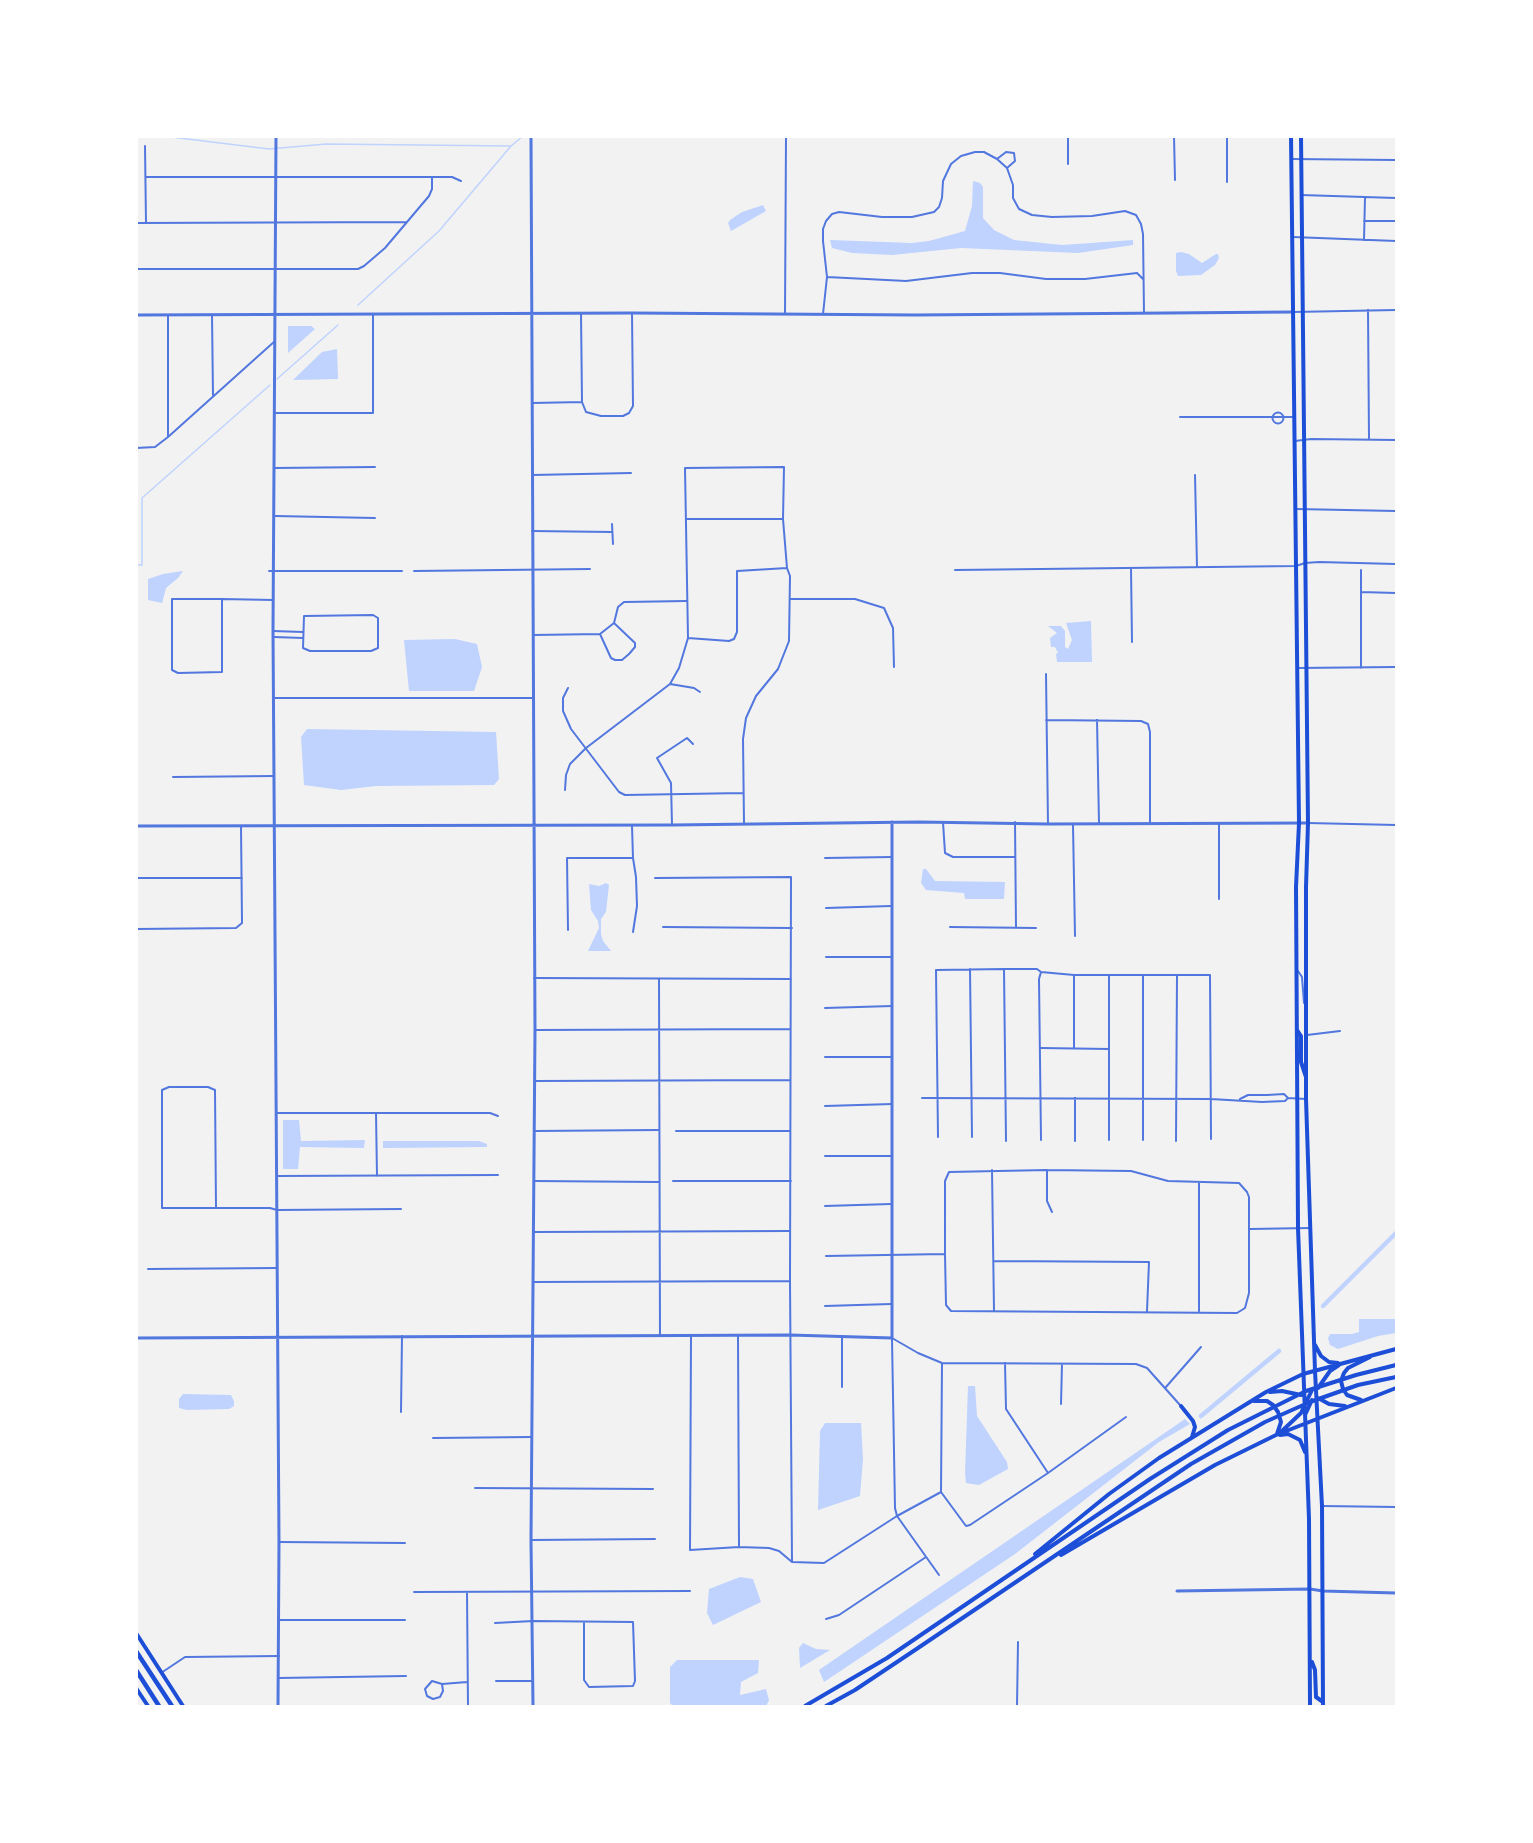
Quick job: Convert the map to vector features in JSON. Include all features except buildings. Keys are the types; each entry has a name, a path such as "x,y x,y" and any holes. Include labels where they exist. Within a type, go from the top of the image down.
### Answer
{"highway":[{"path":"136,1651 172,1707"},
{"path":"136,1670 159,1707"}],"main road":[{"path":"1291,136 1299,823 1298,1228 1304,1386 1312,1397 1318,1418 1322,1506 1323,1704"},
{"path":"1301,136 1308,823 1306,1099 1315,1344 1315,1381 1305,1415"},
{"path":"1297,1030 1301,1036 1301,1062 1306,1078"},
{"path":"1315,1344 1321,1356 1329,1362 1342,1363"},
{"path":"1012,1574 1109,1494 1266,1392 1304,1374 1396,1349"},
{"path":"1363,1401 1347,1395 1342,1389 1341,1381 1348,1368 1379,1353"},
{"path":"1276,1435 1290,1425 1330,1371 1342,1363"},
{"path":"806,1707 887,1658 1158,1473 1228,1430 1306,1391 1396,1365"},
{"path":"826,1707 1040,1567 1161,1483 1264,1422 1358,1385 1396,1377"},
{"path":"1040,1567 1215,1465 1276,1435 1396,1388"},
{"path":"1266,1392 1292,1392 1336,1406 1348,1406"},
{"path":"1252,1401 1267,1401 1278,1412 1281,1422 1276,1435"},
{"path":"1182,1406 1195,1427 1192,1438"},
{"path":"1305,1407 1310,1588 1310,1707"},
{"path":"1276,1435 1288,1434 1300,1440 1307,1461"},
{"path":"136,1633 183,1707"},
{"path":"1310,1658 1315,1670 1316,1697 1323,1704"},
{"path":"136,1688 148,1707"}],"street":[{"path":"276,136 273,631 278,1210 278,1707"},
{"path":"785,314 786,136"},
{"path":"1068,136 1068,164"},
{"path":"1174,136 1175,180"},
{"path":"1227,136 1227,182"},
{"path":"531,137 535,1030 531,1539 533,1707"},
{"path":"145,146 146,223"},
{"path":"823,314 827,277 823,229 826,220 832,214 840,212 882,217 912,217 934,212 939,207 943,181 951,164 961,156 975,152 984,152 998,159 1007,168 1013,185 1013,198 1018,209 1032,215 1082,216 1125,211 1136,215 1143,234 1144,313"},
{"path":"998,159 1006,152 1014,153 1015,161 1007,168"},
{"path":"1291,159 1396,160"},
{"path":"146,177 452,177 460,181"},
{"path":"136,269 358,269 385,248 429,196 432,189 432,177"},
{"path":"1301,195 1396,198"},
{"path":"1364,240 1365,197"},
{"path":"1365,221 1396,221"},
{"path":"136,224 408,222"},
{"path":"1293,237 1396,241"},
{"path":"827,277 906,281 972,273 1000,273 1046,279 1085,279 1137,273 1143,279"},
{"path":"1368,310 1369,439"},
{"path":"136,315 1144,313 1396,310"},
{"path":"581,313 582,402 586,412 591,415 623,416 633,406 632,313"},
{"path":"275,413 373,413 373,314"},
{"path":"168,315 168,437"},
{"path":"212,315 213,395"},
{"path":"136,448 155,447 168,437 274,341"},
{"path":"532,404 582,402"},
{"path":"1180,417 1295,417"},
{"path":"1272,417 1278,423 1284,418"},
{"path":"1295,441 1311,439 1396,440"},
{"path":"564,790 570,764 586,748 670,684 679,668 688,638 685,468 784,467 783,519 787,568 790,576 789,641 778,669 756,696 746,718 743,739 744,825"},
{"path":"274,468 375,468"},
{"path":"532,475 631,473"},
{"path":"1195,475 1197,567"},
{"path":"1296,510 1396,511"},
{"path":"275,516 375,518"},
{"path":"686,519 783,519"},
{"path":"612,524 613,544"},
{"path":"532,531 612,532"},
{"path":"955,570 1296,567 1305,563 1396,564"},
{"path":"688,638 729,641 734,639 737,632 737,571 787,568"},
{"path":"1131,568 1132,642"},
{"path":"414,571 590,569"},
{"path":"1360,668 1361,570"},
{"path":"269,571 402,571"},
{"path":"1361,592 1396,593"},
{"path":"222,599 222,672 178,673 172,670 172,600 222,599 273,600"},
{"path":"790,599 855,599 884,608 893,627 894,667"},
{"path":"533,635 600,634 614,623 618,607 624,602 687,601"},
{"path":"373,615 378,618 378,648 371,651 310,651 303,648 303,632 304,616 373,615"},
{"path":"600,634 611,658 622,660 635,647 635,643 614,623"},
{"path":"273,631 303,632"},
{"path":"274,637 303,638"},
{"path":"1297,668 1396,668"},
{"path":"1046,674 1048,824"},
{"path":"670,684 694,688 700,692"},
{"path":"568,688 563,698 563,711 572,729 619,792 625,795 743,794"},
{"path":"274,698 533,698"},
{"path":"1046,720 1141,721 1148,724 1150,732 1150,823"},
{"path":"1097,720 1099,823"},
{"path":"672,825 670,779 657,758 687,738 693,744"},
{"path":"173,777 274,776"},
{"path":"136,826 632,826 892,822 1396,825"},
{"path":"892,822 891,1304 895,1508 897,1516 939,1575"},
{"path":"943,822 945,853 953,857 1016,857"},
{"path":"1016,822 1016,928"},
{"path":"1073,823 1075,936"},
{"path":"1219,823 1219,899"},
{"path":"136,929 236,928 242,923 241,826"},
{"path":"632,826 637,906 633,932"},
{"path":"825,858 892,857"},
{"path":"568,930 567,858 633,858"},
{"path":"656,878 791,877 792,1562"},
{"path":"136,878 242,878"},
{"path":"826,908 891,906"},
{"path":"663,927 792,928"},
{"path":"950,927 1036,928"},
{"path":"826,957 891,957"},
{"path":"970,969 972,1137"},
{"path":"1004,969 1006,1141"},
{"path":"938,1137 936,970 1037,969 1041,972 1074,975 1210,975 1211,1139"},
{"path":"1297,970 1302,977 1302,993 1306,1011"},
{"path":"1041,972 1039,979 1041,1140"},
{"path":"1074,975 1074,1048"},
{"path":"1108,975 1109,1140"},
{"path":"1143,975 1143,1140"},
{"path":"1176,1141 1177,975"},
{"path":"534,978 791,979"},
{"path":"659,979 660,1336"},
{"path":"825,1008 892,1006"},
{"path":"535,1030 791,1029"},
{"path":"1306,1035 1340,1031"},
{"path":"1041,1048 1109,1049"},
{"path":"825,1057 892,1057"},
{"path":"535,1081 790,1080"},
{"path":"216,1208 215,1090 208,1087 162,1090 162,1208 401,1209"},
{"path":"1239,1099 1248,1095 1284,1094 1288,1098"},
{"path":"922,1098 1285,1101 1288,1098 1306,1099"},
{"path":"1075,1098 1075,1141"},
{"path":"825,1106 892,1104"},
{"path":"277,1113 490,1113 498,1116"},
{"path":"376,1113 377,1176"},
{"path":"535,1131 658,1130"},
{"path":"676,1131 791,1131"},
{"path":"825,1156 891,1156"},
{"path":"992,1170 994,1311"},
{"path":"992,1170 1131,1171 1168,1181 1239,1183 1249,1197 1248,1303 1243,1310 1237,1312 951,1311 946,1305 945,1181 949,1172 992,1170"},
{"path":"1047,1170 1047,1201 1052,1212"},
{"path":"277,1176 498,1175"},
{"path":"534,1181 658,1182"},
{"path":"673,1181 791,1181"},
{"path":"1199,1182 1199,1312"},
{"path":"825,1206 891,1204"},
{"path":"1250,1229 1310,1228"},
{"path":"534,1232 790,1231"},
{"path":"826,1256 945,1254"},
{"path":"994,1261 1149,1262 1147,1311"},
{"path":"148,1269 278,1268"},
{"path":"533,1282 790,1281"},
{"path":"825,1306 891,1304"},
{"path":"136,1338 532,1335 790,1335 892,1338 942,1363 1136,1364 1147,1368 1182,1406"},
{"path":"401,1412 402,1336"},
{"path":"691,1336 690,1550 770,1548 779,1551 792,1562 824,1563 897,1516 941,1492"},
{"path":"738,1336 739,1547"},
{"path":"842,1336 842,1387"},
{"path":"1166,1387 1201,1347"},
{"path":"942,1363 941,1492 962,1524 970,1526 1126,1417"},
{"path":"1005,1363 1006,1409 1048,1473"},
{"path":"1061,1404 1062,1364"},
{"path":"433,1438 532,1437"},
{"path":"476,1488 653,1489"},
{"path":"1322,1506 1396,1507"},
{"path":"531,1539 655,1539"},
{"path":"279,1542 405,1543"},
{"path":"826,1619 839,1615 926,1557"},
{"path":"1177,1591 1310,1588 1323,1591 1396,1593"},
{"path":"414,1592 690,1591"},
{"path":"467,1592 468,1707"},
{"path":"279,1620 405,1620"},
{"path":"495,1623 532,1621 633,1622 635,1681 633,1686 589,1687 584,1680 584,1622"},
{"path":"1017,1707 1018,1642"},
{"path":"161,1673 185,1657 279,1656"},
{"path":"278,1678 406,1676"},
{"path":"441,1684 443,1691 440,1697 433,1699 427,1696 425,1689 428,1683 435,1681 441,1684 468,1682"},
{"path":"496,1681 533,1681"},
{"path":"312,1707 377,1706"}],"water":[{"path":"973,181 980,183 983,187 983,218 994,230 1014,240 1062,245 1133,240 1133,245 1078,253 961,248 892,255 852,253 832,248 830,240 912,243 929,241 965,231 972,206"},
{"path":"763,205 766,211 731,231 728,223 730,220 742,212"},
{"path":"1176,253 1189,254 1202,263 1216,254 1219,258 1215,265 1201,275 1178,276"},
{"path":"288,326 311,326 315,329 288,353"},
{"path":"337,349 338,379 293,380 322,352"},
{"path":"183,571 166,588 162,603 148,600 148,579"},
{"path":"1091,621 1092,662 1057,662 1056,654 1058,653 1055,647 1051,647 1050,638 1057,633 1048,626 1061,626 1065,631 1065,647 1068,649 1072,640 1066,623"},
{"path":"455,639 477,644 482,667 474,691 409,691 404,640"},
{"path":"307,729 496,732 499,779 494,785 376,786 341,790 304,785 301,737"},
{"path":"923,869 926,869 935,881 1005,882 1004,899 965,899 964,893 926,890 921,883"},
{"path":"606,883 609,885 606,912 601,919 601,934 603,941 611,951 588,951 599,928 598,921 591,910 589,884 599,886"},
{"path":"283,1120 299,1120 301,1141 365,1140 364,1148 300,1147 298,1169 283,1169"},
{"path":"383,1141 479,1141 487,1144 487,1147 383,1148"},
{"path":"1359,1319 1396,1319 1396,1333 1378,1336 1338,1349 1330,1345 1328,1338 1330,1334 1359,1332"},
{"path":"968,1386 975,1386 977,1416 1007,1462 1008,1469 979,1485 966,1483"},
{"path":"183,1394 231,1395 234,1406 229,1409 187,1410 179,1408 179,1399"},
{"path":"1185,1419 1190,1424 1159,1442 1015,1554 824,1682 819,1670"},
{"path":"825,1423 861,1423 863,1459 860,1496 818,1510 820,1431"},
{"path":"740,1577 753,1579 761,1602 713,1625 707,1613 709,1589"},
{"path":"803,1643 816,1649 830,1650 800,1668 799,1648"},
{"path":"677,1660 759,1660 758,1673 741,1682 740,1695 766,1689 769,1700 766,1706 673,1706 670,1703 670,1667"}],"waterway":[{"path":"163,136 269,149 326,144 511,146"},
{"path":"358,305 439,231 511,146 523,136"},
{"path":"277,379 338,325"},
{"path":"136,565 142,565 142,498 270,385"},
{"path":"1323,1306 1396,1233"},
{"path":"1201,1416 1279,1351"}]}
